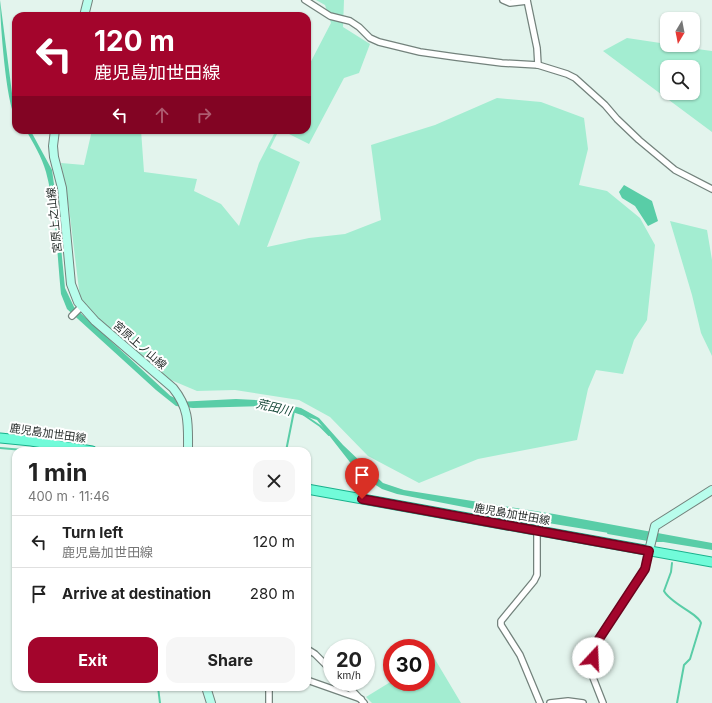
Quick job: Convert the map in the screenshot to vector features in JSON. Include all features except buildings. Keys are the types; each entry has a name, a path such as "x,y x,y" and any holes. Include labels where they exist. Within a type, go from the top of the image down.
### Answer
{"main road":[{"name":"鹿児島加世田線","path":"0,438 68,447"},
{"name":"鹿児島加世田線","path":"311,490 537,531 650,546 712,562"}],"street":[{"path":"85,12 88,0"},
{"path":"305,0 330,16 350,21 359,27 370,38 379,42 420,52 455,58 538,65 567,74 575,78 605,105 638,140 661,159 675,170 712,189"},
{"path":"503,0 510,3 527,1 537,48 538,65"},
{"name":"宮原上之山線","path":"54,134 53,146 54,157 63,193 72,284 74,295 82,306"},
{"path":"72,316 82,306"},
{"name":"宮原上ノ山線","path":"82,306 95,321 173,388 182,400 188,418 188,447"},
{"path":"603,703 591,668 595,649 604,631 645,569 655,526 712,490"},
{"path":"537,531 537,575 534,581 501,621 501,625 520,655 540,703"},
{"path":"311,652 323,662"},
{"path":"311,682 363,701"},
{"path":"207,691 211,703"},
{"path":"269,691 269,703"},
{"path":"353,691 363,701"},
{"path":"550,703 568,701 583,703"}],"shaded area":[{"path":"316,0 344,0 343,27 370,44 359,73 344,78 309,144 289,134 311,134 311,61 331,23 325,5"},
{"path":"627,38 660,43 660,52 700,52 700,49 712,51 712,132 669,100 700,100 700,60 660,60 660,93 603,51"},
{"path":"497,98 541,102 584,118 588,149 579,185 607,191 640,218 655,245 647,320 634,340 623,374 596,370 588,389 577,440 478,459 419,483 368,456 330,417 299,400 235,390 197,391 171,380 83,305 80,298 69,208 61,163 84,165 91,134 141,134 144,172 197,179 194,191 221,204 239,226 259,163 274,134 277,134 270,148 300,162 267,247 309,238 345,234 381,220 371,145 435,125"},
{"path":"670,221 707,230 712,260 712,356 701,333 692,295"},
{"path":"435,659 461,703 372,703 366,697 383,687 383,691 435,691"}],"water":[{"path":"0,0 12,93 12,110 2,43"},
{"path":"28,134 32,134 52,170 65,288 74,307 177,402 236,399 272,401 301,408 319,418 343,445 383,483 404,490 554,514 712,543 712,550 536,521 397,494 382,489 360,475 317,420 283,409 261,406 193,408 176,406 156,390 67,309 61,294 52,201 46,172"},
{"path":"624,185 652,201 658,221 648,226 635,206 622,198 619,192"}],"waterway":[{"name":"荒田川","path":"170,397 179,401"},
{"path":"287,447 294,411"},
{"name":"荒田川","path":"304,415 320,426 329,435"},
{"path":"0,448 12,449"},
{"name":"荒田川","path":"608,533 648,540"},
{"name":"荒田川","path":"653,541 662,541"},
{"path":"672,563 671,572 664,591 672,600 695,616 701,623 690,659 684,665 677,703"},
{"path":"158,691 160,703"}],"route":[{"path":"362,499 649,551 645,569 599,639 593,658"}]}
